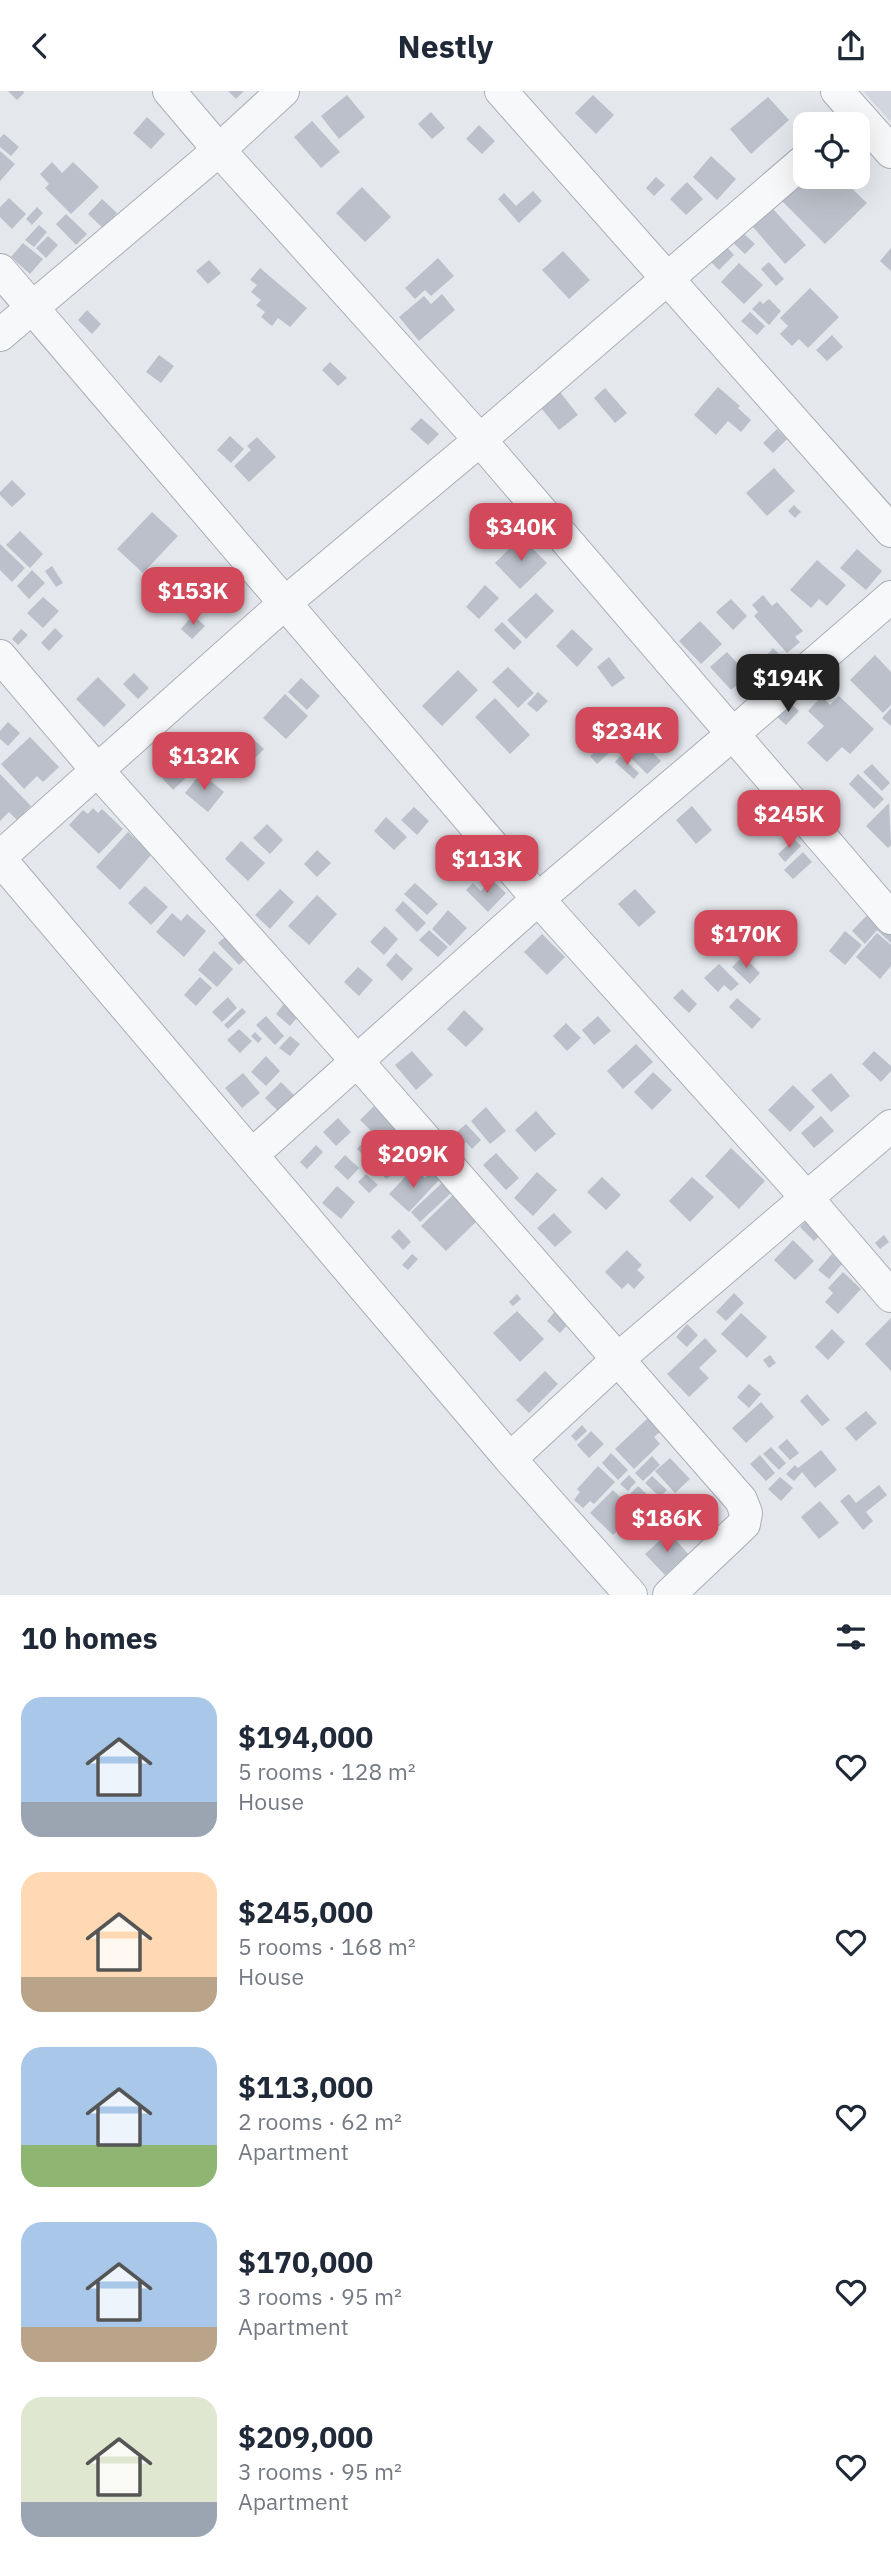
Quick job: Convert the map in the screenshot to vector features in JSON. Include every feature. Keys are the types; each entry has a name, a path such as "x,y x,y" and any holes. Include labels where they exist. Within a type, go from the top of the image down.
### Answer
{"street":[{"path":"169,91 219,151 480,440 891,918"},
{"path":"0,335 219,151 283,91"},
{"path":"501,91 891,531"},
{"path":"837,91 848,112"},
{"path":"870,134 891,152"},
{"path":"631,1595 510,1459 0,858 286,603 793,170"},
{"path":"0,270 538,899 806,1197 891,1296"},
{"path":"253,1154 538,899 891,597"},
{"path":"0,656 97,770 356,1060 741,1500 746,1513 744,1524 669,1595"},
{"path":"510,1459 618,1359 891,1126"}],"shaded area":[{"path":"863,91 891,91 891,122"}],"building":[{"path":"8,91 23,91 24,93 17,100"},
{"path":"228,91 244,91 236,99"},
{"path":"347,95 365,117 339,139 321,116"},
{"path":"593,95 614,115 596,134 575,113"},
{"path":"768,97 789,120 751,154 730,129"},
{"path":"431,112 445,128 432,139 418,124"},
{"path":"147,117 165,134 151,149 133,133"},
{"path":"312,121 340,152 321,168 294,137"},
{"path":"479,125 495,141 482,154 466,139"},
{"path":"4,134 19,147 11,156 0,147 0,138"},
{"path":"0,151 15,164 0,181"},
{"path":"711,156 736,179 717,200 693,177"},
{"path":"52,162 62,173 73,162 99,187 71,214 45,188 49,184 40,174"},
{"path":"656,177 665,185 654,196 646,188"},
{"path":"687,182 703,199 686,215 670,199"},
{"path":"362,187 391,217 365,242 336,213"},
{"path":"794,189 852,189 867,203 825,244 782,201"},
{"path":"533,191 542,201 519,223 498,199 504,193 516,206"},
{"path":"9,198 26,214 12,229 0,217 0,207"},
{"path":"102,199 117,213 103,228 88,214"},
{"path":"37,207 43,213 32,225 26,219"},
{"path":"773,209 806,245 785,264 753,227"},
{"path":"66,214 87,234 76,245 56,224"},
{"path":"39,225 47,232 34,247 25,240"},
{"path":"741,231 755,244 745,254 731,241"},
{"path":"48,236 58,245 46,258 36,248"},
{"path":"23,243 43,259 30,274 11,257"},
{"path":"725,245 734,255 719,270 709,260"},
{"path":"891,248 891,271 880,261"},
{"path":"563,251 590,280 569,299 542,270"},
{"path":"438,258 454,276 431,296 425,290 415,299 405,288"},
{"path":"209,260 221,273 208,284 196,271"},
{"path":"769,262 784,279 776,286 761,269"},
{"path":"739,263 763,285 744,304 721,282"},
{"path":"260,268 307,308 290,327 278,318 272,326 261,317 265,312 256,305 261,300 251,292 257,285 250,280"},
{"path":"810,288 839,317 808,348 799,339 792,346 780,334 788,326 780,318"},
{"path":"442,294 455,310 419,341 399,317 424,296 431,304"},
{"path":"769,299 781,311 769,325 752,309 760,301 763,304"},
{"path":"87,310 101,324 92,334 78,320"},
{"path":"750,312 765,326 757,335 741,321"},
{"path":"832,335 843,347 827,361 816,350"},
{"path":"159,355 174,366 161,383 146,372"},
{"path":"330,362 347,378 338,386 322,370"},
{"path":"556,387 578,415 559,430 537,403"},
{"path":"718,387 740,406 738,408 751,420 741,432 728,421 716,435 694,415"},
{"path":"605,388 627,413 615,423 594,398"},
{"path":"421,418 439,434 428,445 410,429"},
{"path":"777,429 787,439 773,453 763,443"},
{"path":"230,436 244,449 231,463 217,450"},
{"path":"257,437 276,457 249,482 234,466 251,450 247,446"},
{"path":"774,468 795,491 767,516 746,493"},
{"path":"12,480 26,494 12,507 0,492"},
{"path":"794,505 801,512 795,518 788,511"},
{"path":"152,512 178,536 143,573 117,549"},
{"path":"20,531 43,554 30,568 6,545"},
{"path":"521,537 547,563 520,589 495,563"},
{"path":"0,544 25,568 12,582 0,570"},
{"path":"857,549 882,571 866,590 840,568"},
{"path":"817,560 846,585 827,606 819,599 811,608 790,590"},
{"path":"52,566 63,583 56,587 45,571"},
{"path":"32,570 45,583 29,599 17,586"},
{"path":"218,570 244,594 231,608 205,584"},
{"path":"485,585 499,598 479,619 466,607"},
{"path":"536,593 554,611 526,639 507,620"},
{"path":"763,595 772,606 777,602 803,631 795,637 800,642 787,653 754,616 758,612 752,605"},
{"path":"43,597 59,611 43,628 27,613"},
{"path":"731,599 747,616 733,630 716,612"},
{"path":"193,615 205,626 192,639 181,629"},
{"path":"700,621 722,644 701,664 679,641"},
{"path":"502,622 522,642 514,650 494,630"},
{"path":"55,628 63,636 49,651 41,643"},
{"path":"21,629 28,635 18,645 12,639"},
{"path":"572,629 593,649 577,667 556,646"},
{"path":"773,648 779,654 773,661 767,655"},
{"path":"727,652 748,675 731,690 710,667"},
{"path":"875,655 891,672 891,705 883,713 850,680"},
{"path":"609,657 625,678 612,687 597,667"},
{"path":"508,667 534,693 518,708 492,682"},
{"path":"458,670 478,690 442,726 422,706"},
{"path":"134,673 149,688 138,699 123,684"},
{"path":"98,677 126,705 104,727 76,699"},
{"path":"301,678 320,696 307,710 288,692"},
{"path":"538,692 548,701 537,712 527,704"},
{"path":"285,694 308,716 286,739 263,718"},
{"path":"822,696 830,705 839,696 874,729 850,754 842,747 827,762 807,743 824,726 808,711"},
{"path":"495,698 530,735 510,754 475,717"},
{"path":"790,703 799,711 786,725 777,717"},
{"path":"891,708 891,726 882,718"},
{"path":"8,722 20,733 8,746 0,739 0,731"},
{"path":"250,736 264,749 255,758 242,746"},
{"path":"30,737 59,767 43,782 37,776 24,789 1,764"},
{"path":"642,742 661,761 647,774 628,755"},
{"path":"604,745 610,752 597,764 590,756"},
{"path":"620,756 639,773 634,779 615,762"},
{"path":"181,759 193,771 173,790 162,778"},
{"path":"872,764 890,783 882,791 863,772"},
{"path":"201,773 224,792 208,812 185,793"},
{"path":"0,774 31,806 17,820 9,812 0,821"},
{"path":"858,774 884,799 874,809 849,784"},
{"path":"889,803 891,845 888,848 866,826"},
{"path":"692,806 712,830 696,844 676,820"},
{"path":"414,807 429,821 417,835 401,820"},
{"path":"93,808 98,813 102,809 123,829 99,854 69,825 83,810 88,814"},
{"path":"386,817 407,837 394,850 374,831"},
{"path":"267,824 283,840 270,854 253,838"},
{"path":"128,832 152,854 120,890 96,867"},
{"path":"794,839 801,846 785,862 778,854"},
{"path":"241,841 265,863 248,881 225,859"},
{"path":"317,850 331,863 317,877 304,864"},
{"path":"803,852 812,862 793,879 784,870"},
{"path":"491,879 506,893 488,912 466,890 473,883 481,891"},
{"path":"415,883 438,904 427,915 404,894"},
{"path":"145,886 168,907 151,925 128,903"},
{"path":"280,889 294,902 270,929 255,915"},
{"path":"635,889 656,912 639,927 618,904"},
{"path":"317,895 337,914 309,945 288,926"},
{"path":"403,901 426,923 417,932 395,910"},
{"path":"448,910 467,928 450,946 432,929"},
{"path":"870,912 891,931 891,943 877,930 865,944 852,931"},
{"path":"172,913 181,921 187,914 206,931 184,957 156,932"},
{"path":"385,926 398,939 384,955 370,942"},
{"path":"429,930 448,947 438,957 419,940"},
{"path":"845,931 862,945 845,965 829,951"},
{"path":"877,933 891,945 891,966 880,979 856,957"},
{"path":"542,934 565,957 547,975 524,952"},
{"path":"225,937 246,958 239,965 218,943"},
{"path":"214,951 233,969 217,987 198,970"},
{"path":"396,953 413,969 402,981 386,965"},
{"path":"743,956 760,973 750,984 732,967"},
{"path":"719,964 739,984 731,991 724,985 718,992 704,978"},
{"path":"358,967 373,980 359,996 344,982"},
{"path":"200,977 212,988 196,1006 184,995"},
{"path":"682,989 697,1004 689,1013 673,998"},
{"path":"228,997 237,1008 222,1022 212,1012"},
{"path":"737,998 761,1019 752,1029 729,1007"},
{"path":"287,1000 302,1012 290,1026 276,1014"},
{"path":"242,1008 246,1012 228,1029 224,1025"},
{"path":"464,1010 484,1029 466,1047 447,1029"},
{"path":"266,1016 284,1036 275,1045 256,1025"},
{"path":"598,1016 611,1031 594,1045 582,1030"},
{"path":"566,1023 581,1038 567,1051 553,1036"},
{"path":"239,1029 252,1041 240,1053 227,1040"},
{"path":"255,1032 262,1039 258,1043 251,1036"},
{"path":"290,1036 300,1044 290,1056 279,1048"},
{"path":"636,1044 653,1062 623,1089 607,1071"},
{"path":"412,1051 433,1075 416,1090 395,1065"},
{"path":"874,1051 891,1066 891,1071 881,1082 862,1064"},
{"path":"266,1056 280,1071 266,1086 251,1072"},
{"path":"653,1072 672,1090 652,1110 634,1092"},
{"path":"243,1073 260,1093 242,1108 225,1088"},
{"path":"831,1073 850,1096 831,1112 811,1090"},
{"path":"281,1082 294,1095 278,1111 265,1098"},
{"path":"793,1085 815,1107 790,1132 768,1110"},
{"path":"374,1106 408,1139 394,1153 360,1120"},
{"path":"486,1107 506,1131 490,1144 471,1121"},
{"path":"536,1111 556,1134 535,1152 515,1130"},
{"path":"821,1116 834,1131 814,1148 801,1133"},
{"path":"338,1118 351,1132 336,1146 323,1132"},
{"path":"466,1124 481,1140 472,1149 466,1142 459,1148 450,1138"},
{"path":"368,1137 383,1151 372,1163 357,1149"},
{"path":"316,1145 323,1152 307,1169 300,1162"},
{"path":"731,1148 765,1181 739,1209 705,1176"},
{"path":"496,1153 519,1178 506,1190 483,1165"},
{"path":"345,1155 359,1168 348,1180 334,1167"},
{"path":"393,1159 401,1168 386,1179 379,1170"},
{"path":"419,1172 425,1178 431,1172 440,1179 409,1212 389,1194 408,1174 413,1179"},
{"path":"537,1172 557,1190 533,1216 514,1198"},
{"path":"366,1174 378,1185 369,1193 358,1182"},
{"path":"602,1177 621,1195 606,1210 587,1192"},
{"path":"692,1177 714,1197 690,1222 669,1201"},
{"path":"442,1183 451,1193 420,1222 411,1212"},
{"path":"337,1186 355,1202 341,1219 322,1203"},
{"path":"455,1193 480,1218 446,1251 421,1226"},
{"path":"554,1213 572,1232 555,1247 537,1228"},
{"path":"809,1218 823,1233 814,1241 800,1227"},
{"path":"399,1229 411,1242 403,1250 391,1237"},
{"path":"884,1235 889,1242 880,1249 875,1243"},
{"path":"793,1240 814,1261 795,1280 774,1260"},
{"path":"627,1250 642,1265 637,1270 645,1277 634,1289 628,1283 622,1289 605,1272"},
{"path":"412,1254 418,1259 408,1270 402,1265"},
{"path":"832,1254 842,1264 829,1279 818,1270"},
{"path":"843,1272 861,1289 838,1314 825,1302 833,1293 828,1288"},
{"path":"734,1293 744,1303 726,1321 716,1312"},
{"path":"517,1294 521,1299 513,1306 509,1302"},
{"path":"558,1308 571,1321 560,1333 547,1321"},
{"path":"517,1311 544,1339 520,1362 493,1333"},
{"path":"741,1313 767,1337 747,1358 721,1334"},
{"path":"891,1318 891,1371 865,1344"},
{"path":"687,1324 698,1335 687,1347 676,1337"},
{"path":"832,1329 845,1342 828,1360 815,1347"},
{"path":"705,1338 717,1351 699,1368 709,1378 689,1397 667,1374"},
{"path":"770,1355 776,1363 769,1368 763,1360"},
{"path":"545,1371 558,1384 529,1413 516,1400"},
{"path":"749,1384 761,1394 749,1408 737,1397"},
{"path":"807,1394 830,1420 822,1426 800,1401"},
{"path":"761,1402 774,1417 746,1443 732,1428"},
{"path":"866,1411 877,1423 856,1441 845,1428"},
{"path":"648,1418 661,1431 654,1437 660,1444 634,1469 615,1449"},
{"path":"582,1425 587,1431 576,1441 571,1436"},
{"path":"591,1431 604,1444 589,1458 577,1445"},
{"path":"787,1439 799,1453 790,1460 778,1447"},
{"path":"771,1447 786,1463 779,1470 763,1454"},
{"path":"821,1450 837,1470 815,1488 802,1472 794,1481 786,1474 795,1465 798,1468"},
{"path":"611,1453 628,1470 618,1480 602,1463"},
{"path":"760,1455 775,1473 766,1481 750,1464"},
{"path":"652,1456 660,1465 643,1481 635,1473"},
{"path":"670,1458 690,1479 675,1493 655,1471"},
{"path":"598,1466 615,1482 594,1504 590,1501 583,1508 574,1500 580,1492 577,1489"},
{"path":"629,1475 636,1482 628,1491 620,1484"},
{"path":"652,1476 667,1490 660,1497 645,1483"},
{"path":"780,1477 793,1488 781,1501 768,1489"},
{"path":"879,1485 887,1495 866,1512 873,1521 863,1530 840,1501 849,1494 856,1503"},
{"path":"638,1486 653,1500 643,1510 628,1496"},
{"path":"613,1490 636,1513 613,1535 590,1513"},
{"path":"655,1501 663,1511 639,1533 630,1524"},
{"path":"820,1501 839,1523 819,1539 801,1517"},
{"path":"669,1532 688,1554 665,1575 645,1554"}]}
